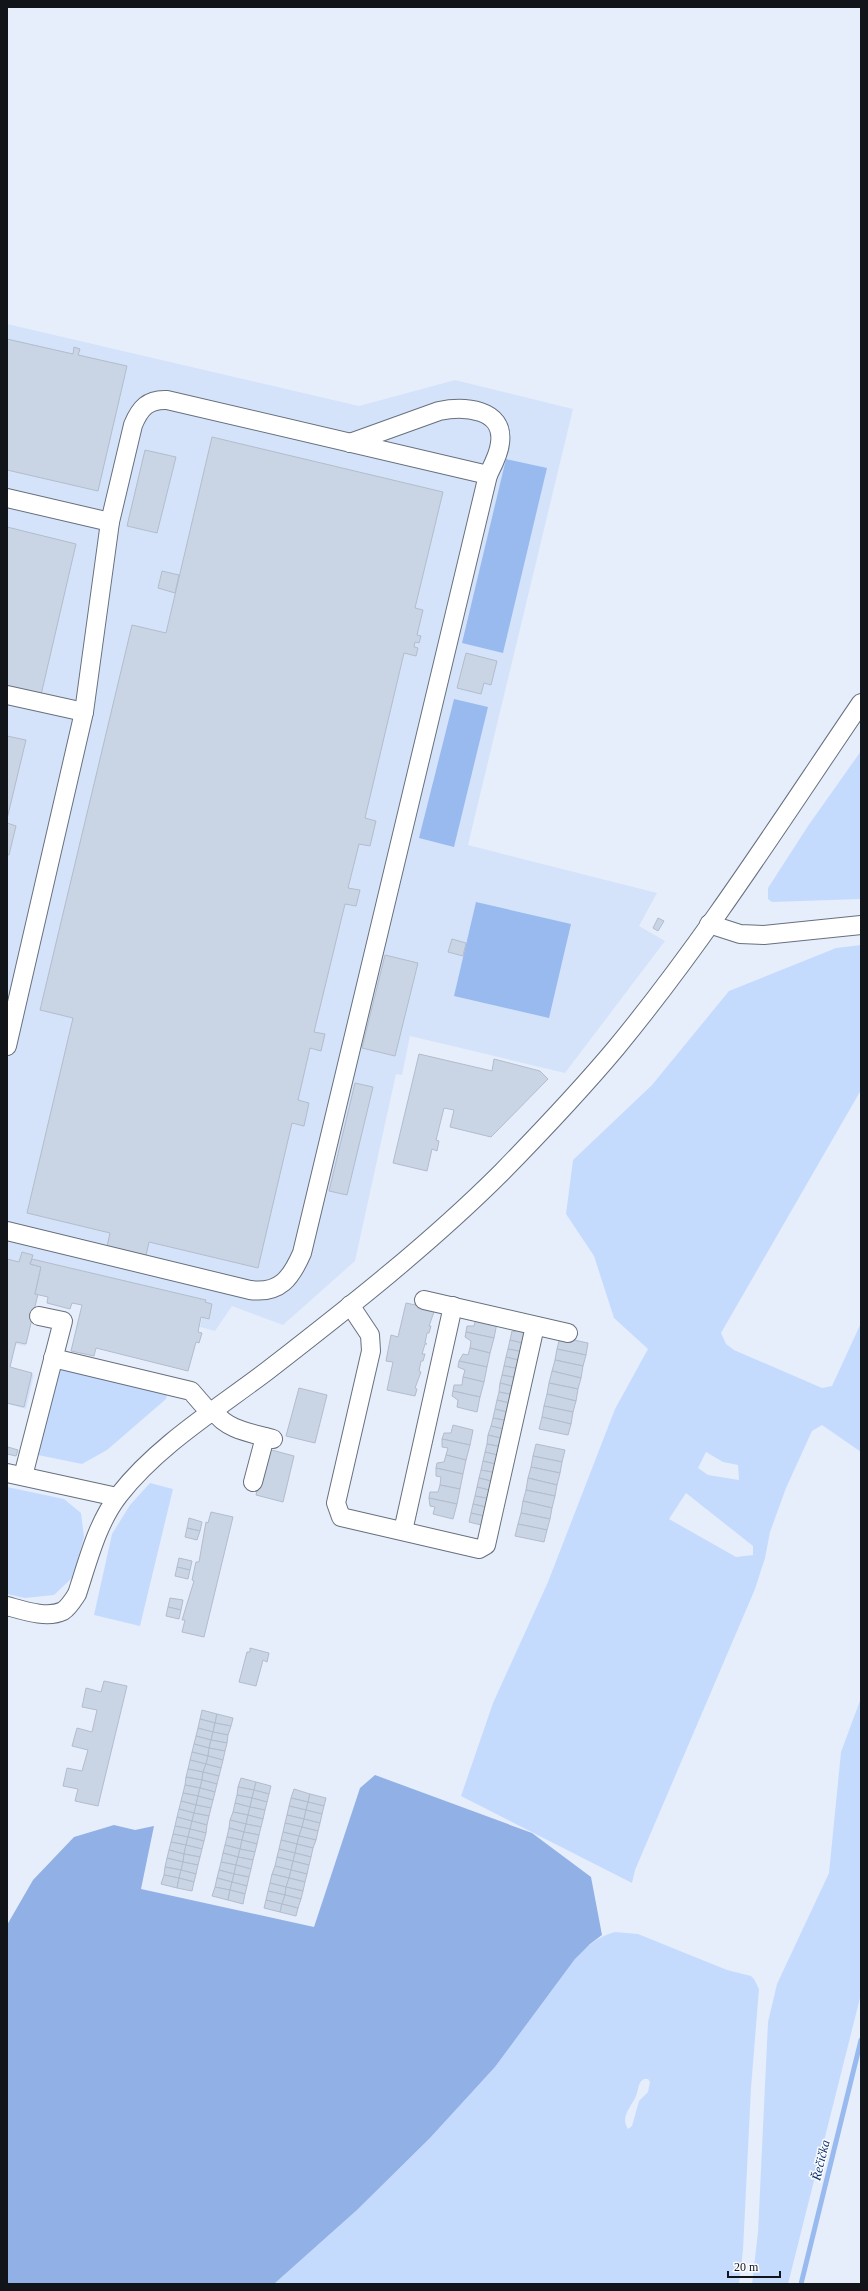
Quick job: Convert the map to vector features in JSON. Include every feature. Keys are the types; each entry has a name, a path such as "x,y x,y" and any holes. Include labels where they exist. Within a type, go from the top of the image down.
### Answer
{"street":[{"path":"7,1046 84,712 110,522 133,425 140,410 152,402 167,400 488,475"},
{"path":"7,1231 250,1290 274,1289 289,1277 302,1252 488,475 499,451 501,433 493,418 476,409 452,408 439,411 350,443"},
{"path":"7,498 110,522"},
{"path":"7,695 84,712"},
{"path":"7,1606 47,1614 62,1611 69,1605 77,1594 98,1533 117,1497 146,1463 350,1305 460,1212 546,1125 617,1047 709,924 861,703"},
{"path":"709,924 740,934 758,935 789,934 861,925"},
{"path":"424,1300 568,1333"},
{"path":"350,1305 370,1335 371,1351 336,1503 341,1517 479,1549 486,1544 535,1326"},
{"path":"402,1531 453,1306"},
{"path":"39,1316 62,1321 53,1358 15,1474 117,1497"},
{"path":"53,1358 191,1391 212,1413 228,1426 269,1438 253,1482"}],"shaded area":[{"path":"7,324 359,406 455,380 573,409 468,845 657,893 639,926 665,941 565,1073 410,1036 402,1075 396,1074 355,1261 283,1325 232,1306 215,1331 200,1327 205,1304 45,1264 25,1346 16,1344 9,1369 34,1375 26,1409 7,1404"},
{"path":"506,459 547,468 503,653 462,643"},
{"path":"454,699 488,707 454,847 419,838"},
{"path":"861,751 861,899 772,902 768,899 768,888 808,826"},
{"path":"476,902 571,924 549,1018 454,996"},
{"path":"861,945 861,1090 721,1333 726,1344 734,1350 822,1388 832,1386 861,1323 861,1452 822,1425 812,1431 786,1488 770,1532 765,1558 755,1589 635,1870 632,1883 461,1796 493,1703 548,1582 615,1409 648,1349 614,1318 594,1256 566,1214 573,1160 652,1085 729,991 836,948","holes":["706,1452 723,1462 738,1465 739,1480 708,1475 698,1468","686,1493 753,1546 753,1555 736,1557 669,1519"]},
{"path":"61,1367 163,1392 167,1395 166,1399 107,1450 82,1464 38,1455 35,1451 52,1377"},
{"path":"150,1483 173,1489 140,1626 94,1615 112,1534 130,1505"},
{"path":"7,1487 64,1499 81,1513 84,1537 73,1577 54,1595 25,1598 7,1594"},
{"path":"861,1698 861,1994 788,2284 752,2284 758,2232 768,2022 777,1984 829,1873 841,1752"},
{"path":"375,1775 532,1833 591,1877 602,1935 590,1944 575,1959 495,2067 430,2138 357,2210 274,2284 7,2284 7,1925 33,1880 74,1837 114,1825 135,1830 154,1826 141,1889 314,1927 360,1788"},
{"path":"615,1932 638,1934 727,1970 751,1976 759,1989 751,2088 743,2250 739,2284 274,2284 357,2210 430,2138 495,2067 575,1959 593,1942 603,1936","holes":["644,2079 648,2079 650,2082 648,2092 639,2101 632,2126 628,2129 625,2119 626,2115 640,2084"]}],"building":[{"path":"7,339 73,354 74,347 80,349 78,355 127,366 98,491 7,470"},
{"path":"212,437 443,492 415,608 423,610 417,635 421,636 419,643 415,642 414,647 418,648 416,656 404,653 365,818 376,821 370,846 359,844 348,888 360,890 356,906 345,904 314,1032 325,1034 321,1051 310,1048 298,1100 309,1103 304,1126 292,1123 258,1268 149,1242 145,1260 106,1251 110,1233 27,1213 73,1018 40,1010 132,625 166,633"},
{"path":"145,450 176,457 157,533 127,526"},
{"path":"7,527 76,544 41,695 7,687"},
{"path":"162,571 179,575 175,593 158,588"},
{"path":"466,653 497,661 491,685 484,683 481,694 457,688"},
{"path":"7,736 26,740 7,819"},
{"path":"7,823 16,826 9,855 7,855"},
{"path":"658,918 664,921 658,931 653,928"},
{"path":"452,939 466,943 463,956 448,952"},
{"path":"385,955 418,963 395,1056 362,1048"},
{"path":"419,1054 492,1071 494,1059 540,1071 548,1079 491,1137 450,1127 454,1110 444,1108 436,1140 439,1141 437,1151 432,1149 427,1171 393,1163"},
{"path":"355,1083 373,1087 347,1195 329,1191"},
{"path":"22,1252 33,1255 30,1264 41,1267 35,1294 38,1294 26,1344 16,1342 10,1367 32,1373 24,1407 7,1403 7,1259 19,1262"},
{"path":"32,1259 206,1300 205,1302 212,1304 209,1319 201,1317 198,1332 202,1333 199,1343 196,1342 188,1371 96,1348 94,1356 71,1351 82,1305 72,1303 70,1309 47,1303 48,1297 35,1294 41,1267 30,1264"},
{"path":"406,1303 435,1309 429,1326 431,1326 429,1333 427,1333 425,1343 427,1344 425,1344 422,1354 425,1354 423,1361 421,1361 419,1371 421,1372 415,1388 417,1389 415,1396 387,1390 393,1362 386,1361 391,1335 398,1337"},
{"path":"476,1318 497,1323 494,1338 466,1332 467,1326 474,1326"},
{"path":"516,1327 524,1334 522,1342 526,1344 510,1340 512,1331 515,1332"},
{"path":"466,1332 494,1338 490,1353 470,1348 471,1341 465,1337"},
{"path":"560,1337 588,1343 586,1355 557,1349"},
{"path":"510,1340 526,1344 524,1352 508,1349"},
{"path":"470,1348 490,1353 487,1367 459,1361 463,1354 468,1355"},
{"path":"508,1349 524,1352 522,1361 506,1357"},
{"path":"557,1349 586,1355 583,1366 555,1360"},
{"path":"506,1357 522,1361 520,1369 504,1366"},
{"path":"555,1360 583,1366 581,1378 552,1371"},
{"path":"459,1361 487,1367 484,1382 463,1377 465,1370 458,1367"},
{"path":"504,1366 520,1369 518,1378 502,1375"},
{"path":"552,1371 581,1378 578,1389 549,1383"},
{"path":"502,1375 518,1378 516,1387 500,1383"},
{"path":"463,1377 484,1382 480,1397 453,1391 454,1385 462,1385"},
{"path":"500,1383 516,1387 514,1395 499,1392"},
{"path":"549,1383 578,1389 576,1401 547,1394"},
{"path":"299,1388 327,1395 315,1443 286,1436"},
{"path":"453,1391 480,1397 477,1412 457,1407 458,1400 452,1396"},
{"path":"499,1392 514,1395 513,1404 497,1400"},
{"path":"547,1394 576,1401 573,1412 544,1406"},
{"path":"497,1400 513,1404 511,1413 495,1409"},
{"path":"544,1406 573,1412 571,1424 542,1417"},
{"path":"495,1409 511,1413 509,1421 493,1418"},
{"path":"542,1417 571,1424 568,1435 539,1429"},
{"path":"493,1418 509,1421 507,1430 491,1426"},
{"path":"453,1425 473,1430 470,1445 442,1439 444,1433 451,1433"},
{"path":"491,1426 507,1430 505,1439 488,1435"},
{"path":"488,1435 505,1439 503,1447 487,1444"},
{"path":"442,1439 470,1445 466,1460 446,1455 448,1448 442,1447"},
{"path":"487,1444 503,1447 501,1456 485,1452"},
{"path":"536,1444 565,1450 562,1462 533,1456"},
{"path":"8,1447 18,1450 16,1456 7,1454"},
{"path":"268,1449 294,1456 283,1502 256,1495"},
{"path":"485,1452 501,1456 499,1465 483,1461"},
{"path":"446,1455 466,1460 463,1474 436,1468 437,1463 444,1462"},
{"path":"533,1456 562,1462 560,1473 531,1467"},
{"path":"483,1461 499,1465 497,1473 481,1470"},
{"path":"531,1467 560,1473 557,1485 528,1478"},
{"path":"436,1468 463,1474 460,1489 440,1485 441,1477 436,1476"},
{"path":"481,1470 497,1473 495,1482 479,1478"},
{"path":"479,1478 495,1482 493,1491 477,1487"},
{"path":"528,1478 557,1485 555,1496 526,1490"},
{"path":"440,1485 460,1489 457,1504 429,1498 430,1492 438,1492"},
{"path":"477,1487 493,1491 491,1499 475,1496"},
{"path":"526,1490 555,1496 552,1508 523,1501"},
{"path":"475,1496 491,1499 490,1508 473,1504"},
{"path":"429,1498 457,1504 453,1519 433,1514 435,1507 430,1506"},
{"path":"523,1501 552,1508 550,1519 521,1513"},
{"path":"473,1504 490,1508 488,1517 471,1513"},
{"path":"211,1512 233,1517 204,1637 182,1632 185,1620 182,1620 194,1581 192,1580 196,1562 199,1562 206,1522 208,1523"},
{"path":"471,1513 488,1517 485,1526 469,1522"},
{"path":"521,1513 550,1519 547,1530 518,1524"},
{"path":"189,1518 202,1522 200,1531 187,1528"},
{"path":"518,1524 547,1530 544,1542 515,1536"},
{"path":"187,1528 200,1531 197,1540 185,1537"},
{"path":"179,1558 192,1561 190,1570 177,1567"},
{"path":"177,1567 190,1570 188,1579 175,1576"},
{"path":"170,1598 183,1600 181,1610 168,1607"},
{"path":"168,1607 181,1610 179,1619 166,1616"},
{"path":"250,1648 269,1653 267,1662 263,1660 256,1686 239,1682 247,1652 250,1652"},
{"path":"104,1681 127,1686 98,1806 75,1801 78,1789 63,1786 67,1768 82,1771 88,1750 72,1746 77,1728 92,1732 97,1710 82,1707 86,1688 101,1692"},
{"path":"202,1710 217,1714 215,1723 200,1719"},
{"path":"217,1714 233,1718 231,1726 215,1723"},
{"path":"200,1719 215,1723 213,1732 198,1728"},
{"path":"215,1723 231,1726 228,1735 213,1732"},
{"path":"198,1728 213,1732 211,1740 196,1736"},
{"path":"213,1732 228,1735 227,1743 211,1740"},
{"path":"196,1736 211,1740 209,1748 194,1744"},
{"path":"211,1740 227,1743 225,1751 209,1748"},
{"path":"194,1744 209,1748 208,1756 192,1752"},
{"path":"209,1748 225,1751 223,1760 208,1756"},
{"path":"192,1752 208,1756 206,1764 190,1760"},
{"path":"208,1756 223,1760 221,1768 206,1764"},
{"path":"190,1760 206,1764 203,1772 188,1769"},
{"path":"206,1764 221,1768 219,1776 203,1772"},
{"path":"188,1769 203,1772 202,1780 186,1777"},
{"path":"203,1772 219,1776 217,1784 202,1780"},
{"path":"186,1777 202,1780 200,1788 185,1785"},
{"path":"241,1778 256,1782 254,1790 238,1787"},
{"path":"202,1780 217,1784 215,1792 200,1788"},
{"path":"256,1782 271,1786 269,1794 254,1790"},
{"path":"185,1785 200,1788 198,1796 183,1793"},
{"path":"238,1787 254,1790 252,1798 237,1795"},
{"path":"200,1788 215,1792 213,1800 198,1796"},
{"path":"294,1789 310,1794 308,1802 291,1798"},
{"path":"254,1790 269,1794 267,1802 252,1798"},
{"path":"183,1793 198,1796 196,1805 181,1801"},
{"path":"310,1794 326,1798 324,1806 308,1802"},
{"path":"237,1795 252,1798 250,1807 235,1803"},
{"path":"198,1796 213,1800 211,1808 196,1805"},
{"path":"252,1798 267,1802 265,1810 250,1807"},
{"path":"291,1798 308,1802 306,1810 289,1806"},
{"path":"181,1801 196,1805 194,1813 179,1809"},
{"path":"308,1802 324,1806 322,1814 306,1810"},
{"path":"235,1803 250,1807 248,1815 233,1812"},
{"path":"196,1805 211,1808 209,1816 194,1813"},
{"path":"289,1806 306,1810 304,1819 287,1815"},
{"path":"250,1807 265,1810 263,1819 248,1815"},
{"path":"179,1809 194,1813 192,1821 177,1817"},
{"path":"306,1810 322,1814 320,1823 304,1819"},
{"path":"233,1812 248,1815 246,1824 230,1820"},
{"path":"194,1813 209,1816 207,1825 192,1821"},
{"path":"248,1815 263,1819 261,1827 246,1824"},
{"path":"287,1815 304,1819 302,1827 285,1823"},
{"path":"177,1817 192,1821 190,1829 175,1826"},
{"path":"304,1819 320,1823 318,1831 302,1827"},
{"path":"230,1820 246,1824 244,1832 229,1828"},
{"path":"192,1821 207,1825 206,1833 190,1829"},
{"path":"285,1823 302,1827 299,1836 283,1832"},
{"path":"246,1824 261,1827 259,1835 244,1832"},
{"path":"175,1826 190,1829 188,1837 173,1834"},
{"path":"302,1827 318,1831 316,1840 299,1836"},
{"path":"229,1828 244,1832 242,1840 227,1837"},
{"path":"190,1829 206,1833 204,1841 188,1837"},
{"path":"244,1832 259,1835 257,1844 242,1840"},
{"path":"283,1832 299,1836 297,1844 281,1840"},
{"path":"173,1834 188,1837 186,1845 171,1842"},
{"path":"299,1836 316,1840 313,1848 297,1844"},
{"path":"188,1837 204,1841 202,1849 186,1845"},
{"path":"227,1837 242,1840 240,1849 225,1845"},
{"path":"242,1840 257,1844 255,1852 240,1849"},
{"path":"281,1840 297,1844 295,1853 279,1849"},
{"path":"171,1842 186,1845 184,1854 169,1850"},
{"path":"297,1844 313,1848 311,1857 295,1853"},
{"path":"186,1845 202,1849 200,1857 184,1854"},
{"path":"225,1845 240,1849 238,1857 223,1853"},
{"path":"240,1849 255,1852 253,1860 238,1857"},
{"path":"279,1849 295,1853 293,1861 277,1857"},
{"path":"169,1850 184,1854 183,1862 167,1858"},
{"path":"223,1853 238,1857 236,1865 221,1862"},
{"path":"295,1853 311,1857 309,1865 293,1861"},
{"path":"184,1854 200,1857 198,1865 183,1862"},
{"path":"238,1857 253,1860 251,1869 236,1865"},
{"path":"277,1857 293,1861 291,1870 275,1866"},
{"path":"167,1858 183,1862 181,1870 165,1867"},
{"path":"293,1861 309,1865 307,1874 291,1870"},
{"path":"183,1862 198,1865 196,1874 181,1870"},
{"path":"221,1862 236,1865 234,1874 219,1870"},
{"path":"236,1865 251,1869 249,1877 234,1874"},
{"path":"275,1866 291,1870 289,1878 272,1874"},
{"path":"165,1867 181,1870 179,1878 164,1875"},
{"path":"181,1870 196,1874 194,1882 179,1878"},
{"path":"219,1870 234,1874 232,1882 217,1878"},
{"path":"291,1870 307,1874 305,1882 289,1878"},
{"path":"234,1874 249,1877 247,1886 232,1882"},
{"path":"272,1874 289,1878 286,1887 270,1883"},
{"path":"164,1875 179,1878 177,1888 161,1884"},
{"path":"179,1878 194,1882 192,1891 177,1888"},
{"path":"217,1878 232,1882 230,1890 215,1887"},
{"path":"289,1878 305,1882 303,1891 286,1887"},
{"path":"232,1882 247,1886 245,1894 230,1890"},
{"path":"270,1883 286,1887 285,1895 268,1891"},
{"path":"215,1887 230,1890 228,1900 212,1896"},
{"path":"286,1887 303,1891 301,1899 285,1895"},
{"path":"230,1890 245,1894 243,1904 228,1900"},
{"path":"268,1891 285,1895 282,1904 266,1900"},
{"path":"285,1895 301,1899 298,1908 282,1904"},
{"path":"266,1900 282,1904 280,1912 264,1908"},
{"path":"282,1904 298,1908 296,1916 280,1912"}],"waterway":[{"name":"Řečička","path":"801,2284 861,2040"}]}
